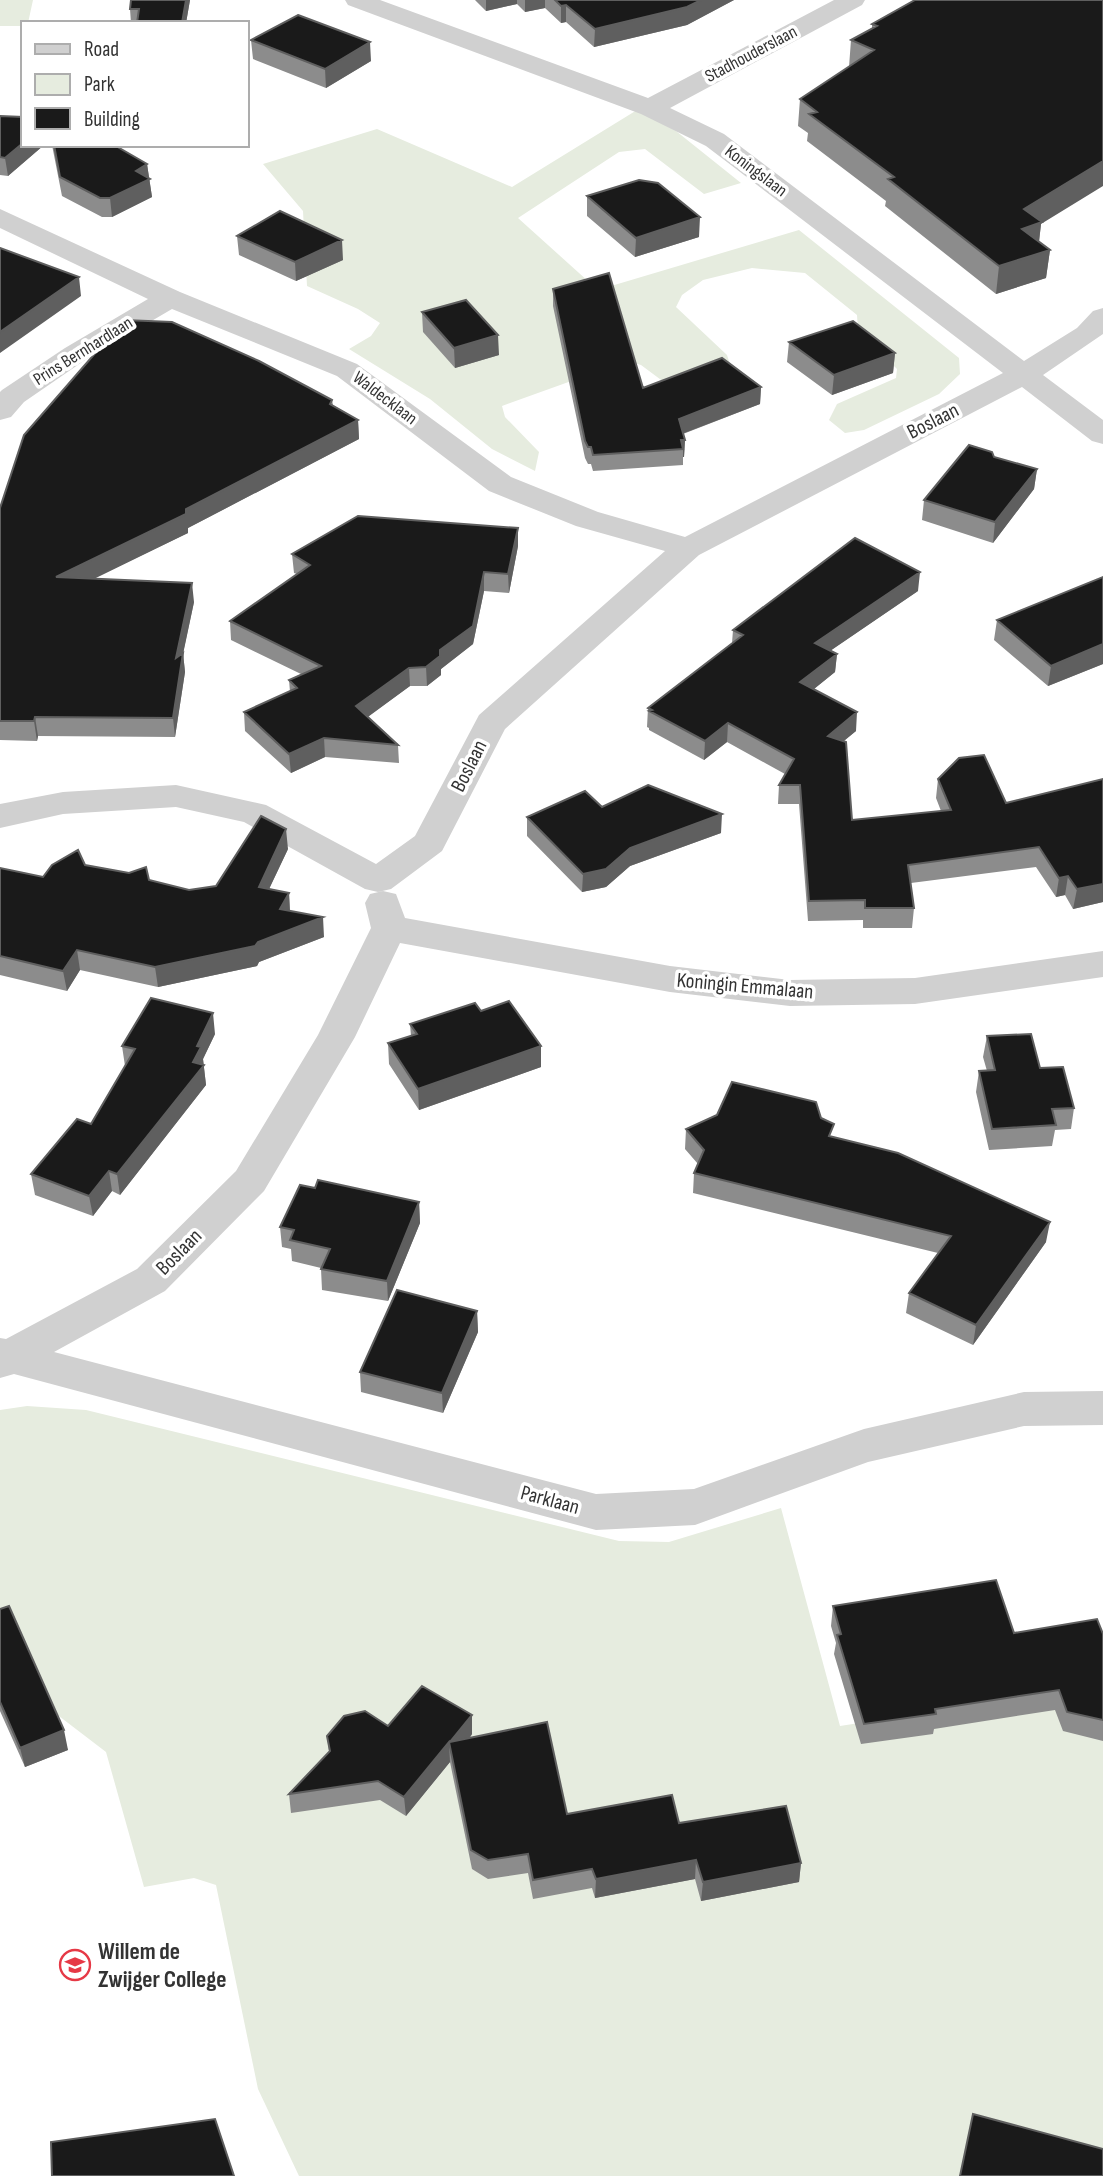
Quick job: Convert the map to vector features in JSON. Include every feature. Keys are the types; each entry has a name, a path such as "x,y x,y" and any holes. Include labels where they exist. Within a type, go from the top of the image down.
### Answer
{"street":[{"name":"Koningslaan","path":"357,0 650,108 715,140 1103,435"},
{"name":"Stadhouderslaan","path":"650,108 853,0"},
{"name":"Waldecklaan","path":"0,217 170,298 347,370 500,484 587,519 688,548"},
{"name":"Prins Bernhardlaan","path":"0,411 13,396 170,298"},
{"name":"Boslaan","path":"378,880 429,843 491,723 688,548 1023,374 1098,330"},
{"path":"0,816 63,803 176,796 254,813 378,880 389,928"},
{"name":"Boslaan","path":"3,1358 151,1280 250,1181 336,1037 389,928"},
{"name":"Koningin Emmalaan","path":"389,928 670,979 790,993 915,991 1103,964"},
{"name":"Parklaan","path":"3,1358 596,1511 695,1507 864,1446 1024,1409 1103,1408"}],"green space":[{"path":"0,0 33,0 28,21 21,21 21,26 0,26"},
{"path":"637,110 676,131 741,183 704,194 645,149 619,152 518,218 589,282 601,289 799,230 959,358 960,374 939,394 864,430 845,433 829,420 837,404 896,378 897,369 858,330 857,315 805,273 752,268 703,280 682,295 676,307 727,355 734,377 680,394 641,365 627,361 502,406 505,417 539,452 535,471 492,449 430,399 349,349 371,336 380,323 358,309 307,286 303,211 263,164 377,129 512,187"},
{"path":"27,1406 86,1410 619,1541 669,1542 781,1508 840,1726 1103,1685 1103,2176 299,2176 258,2089 216,1885 194,1878 144,1887 106,1752 0,1671 0,1410"}],"building":[{"path":"131,0 186,0 182,21 137,21 139,9 130,9"},
{"path":"555,0 701,0 687,7 595,29 566,5 561,6"},
{"path":"915,0 1103,0 1103,161 1024,209 1042,222 1022,229 1050,250 999,266 888,179 894,177 809,114 817,112 800,99 874,50 851,40 877,26 872,24"},
{"path":"298,15 370,42 325,69 251,40"},
{"path":"0,116 21,117 21,145 5,158 0,157"},
{"path":"54,147 117,147 147,164 136,171 150,179 110,198 100,198 60,177"},
{"path":"639,180 658,183 700,217 636,238 587,196"},
{"path":"280,211 342,240 295,262 237,236"},
{"path":"0,248 79,277 0,332"},
{"path":"609,273 643,388 722,358 761,387 679,419 685,440 681,440 683,449 593,455 591,447 588,447 585,441 553,289"},
{"path":"466,300 498,335 454,348 422,312"},
{"path":"124,320 172,322 259,361 332,400 330,404 358,420 186,509 186,514 56,577 192,583 176,658 183,653 173,718 35,717 34,721 0,721 0,508 24,435"},
{"path":"853,321 895,353 834,375 789,342"},
{"path":"969,445 992,452 994,457 1037,469 995,522 924,500"},
{"path":"358,516 518,528 508,574 484,572 473,626 440,650 440,656 426,667 409,668 356,706 398,745 324,738 289,754 244,712 297,688 289,680 321,666 230,621 310,565 292,554"},
{"path":"855,538 920,572 815,643 837,654 800,682 857,712 828,736 846,742 852,820 951,810 938,779 959,758 984,755 1006,803 1103,779 1103,884 1077,889 1068,876 1059,878 1039,847 908,865 914,908 865,908 865,900 809,901 800,785 779,785 794,759 728,723 705,741 649,711 652,710 648,708 743,635 733,630"},
{"path":"1103,577 1103,644 1051,666 997,620"},
{"path":"648,785 722,814 630,848 606,869 583,874 527,817 585,791 602,807"},
{"path":"261,816 286,829 259,887 289,893 280,909 323,917 258,942 255,946 155,967 77,950 63,971 0,956 0,868 43,877 52,865 78,850 85,865 129,873 146,867 149,880 189,890 216,886"},
{"path":"151,998 213,1013 197,1046 201,1047 193,1062 204,1065 117,1174 109,1171 89,1196 31,1174 77,1119 91,1124 135,1049 122,1046"},
{"path":"509,1001 541,1046 418,1089 388,1043 417,1034 410,1024 475,1003 481,1011"},
{"path":"1031,1034 1040,1068 1063,1067 1074,1108 1052,1109 1056,1125 992,1129 979,1071 995,1070 987,1036"},
{"path":"732,1082 816,1102 821,1118 834,1124 829,1136 898,1153 1050,1222 976,1325 909,1293 951,1236 694,1173 704,1150 686,1129 717,1115"},
{"path":"318,1180 419,1202 387,1281 321,1269 330,1249 290,1240 294,1230 280,1227 300,1185 315,1188"},
{"path":"397,1290 477,1311 442,1393 360,1372"},
{"path":"996,1580 1014,1633 1097,1619 1103,1634 1103,1720 1067,1712 1059,1690 935,1709 936,1714 864,1724 837,1635 841,1634 833,1606"},
{"path":"9,1606 64,1730 20,1748 0,1702 0,1609"},
{"path":"422,1686 472,1715 450,1742 547,1722 567,1814 672,1795 679,1823 786,1806 801,1863 703,1882 696,1860 596,1879 592,1869 533,1880 528,1854 488,1860 471,1850 449,1742 404,1797 378,1781 289,1794 330,1751 327,1736 344,1716 365,1711 388,1726"},
{"path":"973,2114 1103,2149 1103,2176 960,2176"},
{"path":"215,2119 234,2176 52,2176 51,2142"}],"place":[{"name":"Willem de Zwijger College","path":"75,1965"}]}
